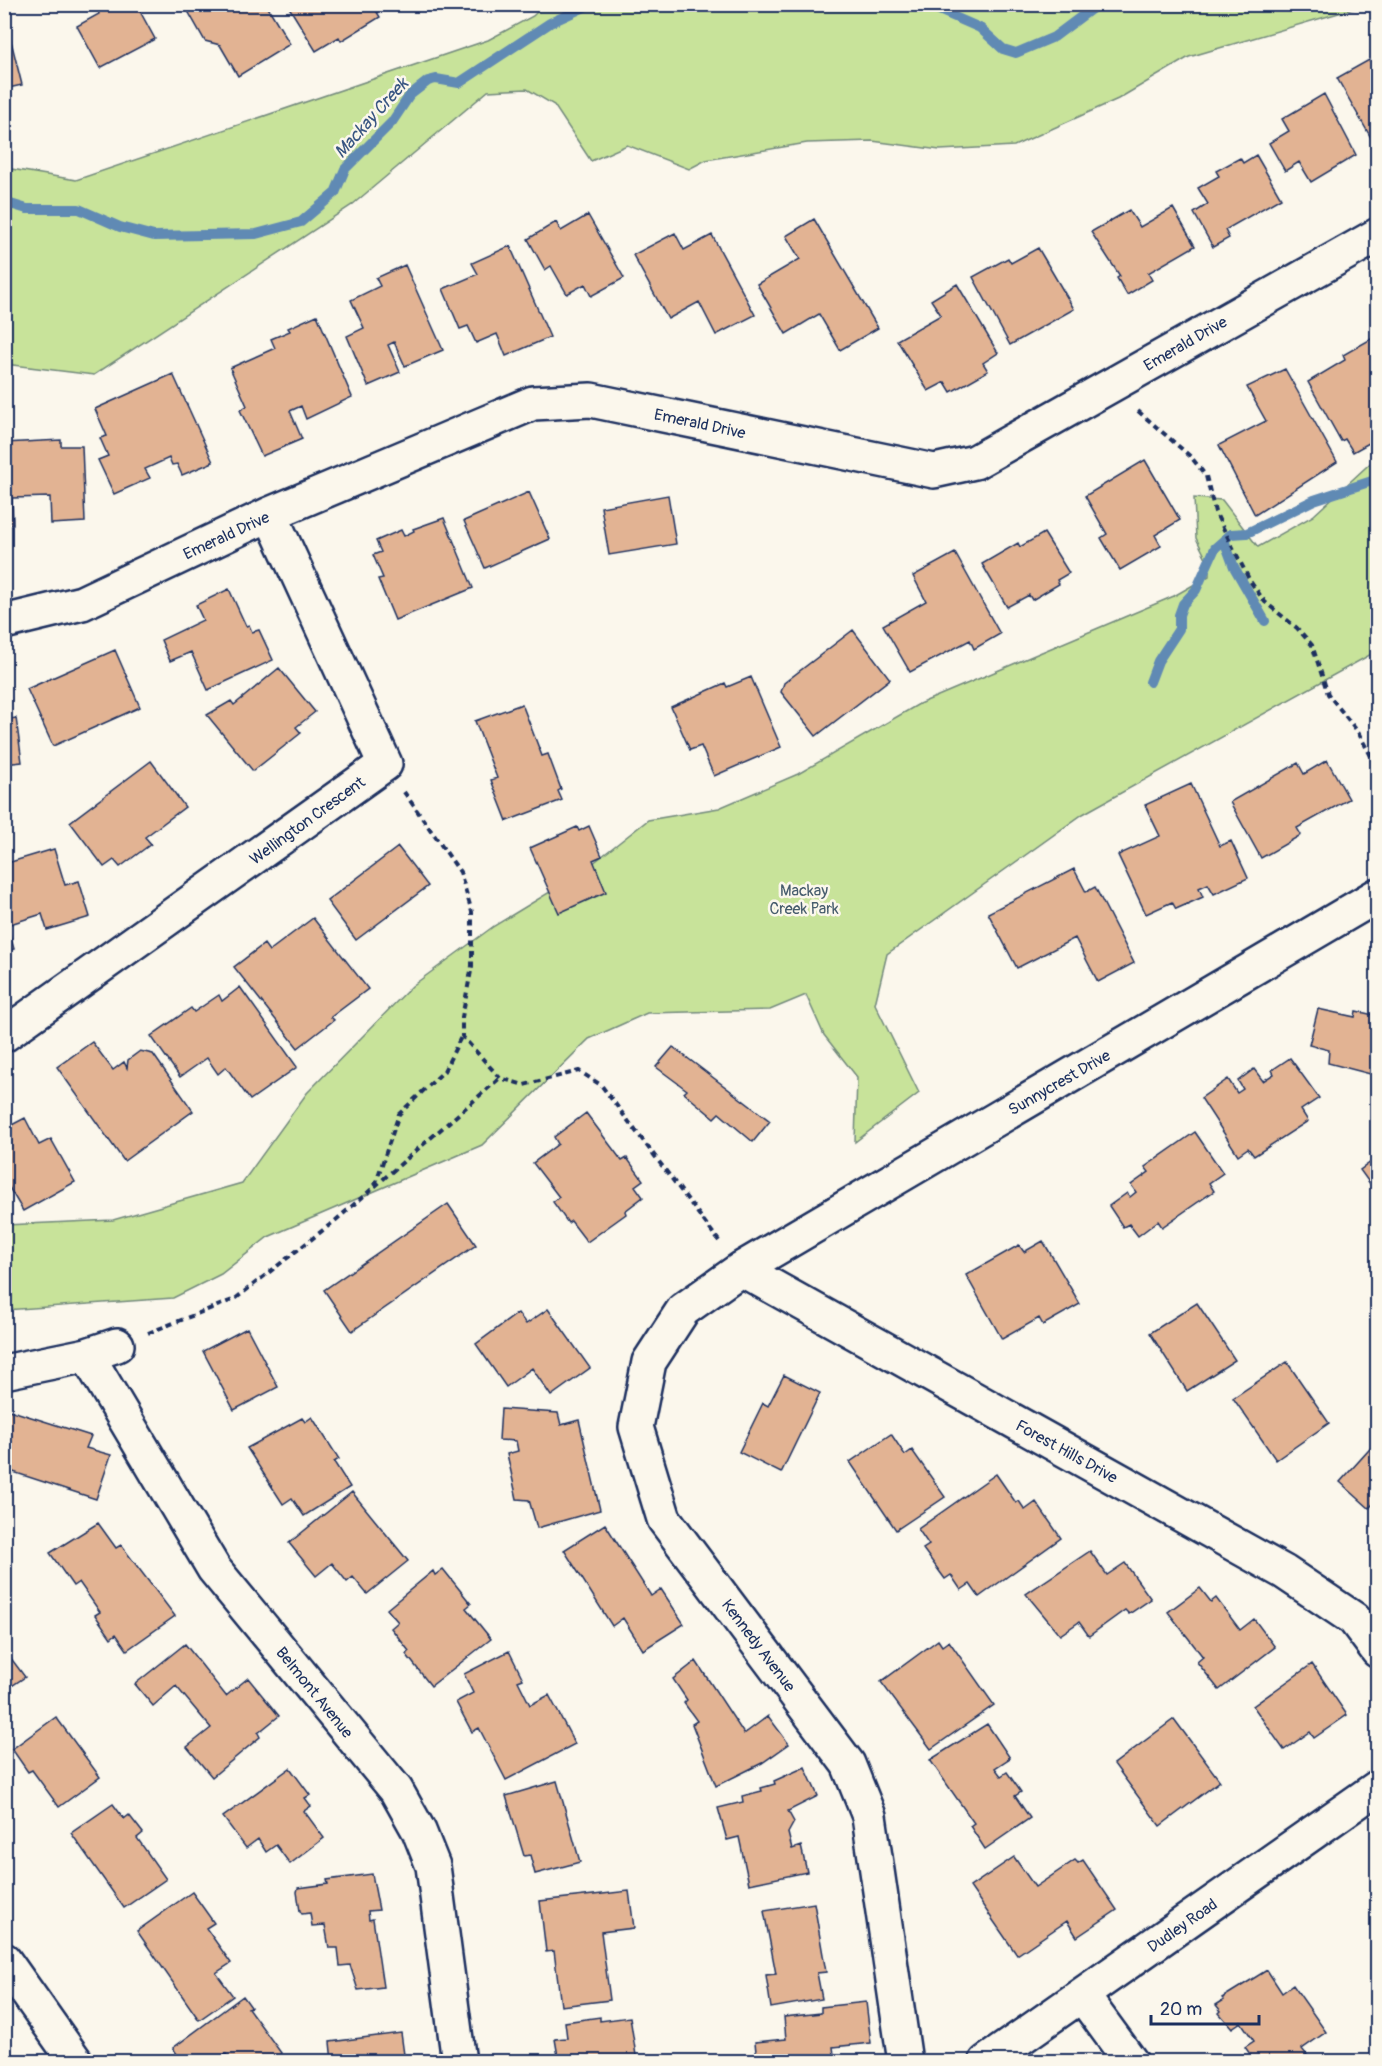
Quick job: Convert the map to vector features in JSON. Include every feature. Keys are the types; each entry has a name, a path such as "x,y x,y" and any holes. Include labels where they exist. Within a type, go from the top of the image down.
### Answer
{"street":[{"name":"Emerald Drive","path":"4,621 82,603 270,514 533,403 591,400 934,471 975,462 1377,235"},
{"path":"270,514 385,764"},
{"name":"Wellington Crescent","path":"4,1035 385,764"},
{"name":"Sunnycrest Drive","path":"741,1269 1377,895"},
{"name":"Forest Hills Drive","path":"741,1269 1284,1572 1354,1619 1377,1651"},
{"name":"Kennedy Avenue","path":"741,1269 683,1310 649,1362 636,1427 664,1519 848,1764 870,1816 905,2061"},
{"path":"4,1372 102,1350"},
{"name":"Belmont Avenue","path":"102,1350 214,1569 396,1791 419,1832 433,1866 459,2061"},
{"name":"Dudley Road","path":"986,2061 1377,1787"},
{"path":"4,1960 76,2061"},
{"path":"1082,1995 1131,2061"}],"path":[{"path":"1114,383 1134,408 1191,457 1206,476 1215,512 1250,581 1265,602 1297,628 1312,645 1328,694 1358,732 1376,762 1377,769"},
{"path":"374,1187 399,1114 444,1071 462,1036 462,1017 472,966 472,912 460,872 385,764"},
{"path":"462,1036 500,1078 524,1085 579,1071 602,1085 741,1269"},
{"path":"102,1350 235,1299 374,1187 500,1078"}],"green space":[{"path":"544,5 1366,5 1189,57 1118,99 1014,146 940,150 872,141 807,143 706,160 689,169 627,145 591,161 554,105 527,89 488,91 352,205 94,375 5,364 5,168 76,180 488,40 533,16"},
{"name":"Mackay Creek Park","path":"1377,457 1377,651 1083,814 887,954 875,1004 919,1093 855,1142 857,1077 824,1035 806,995 770,1010 647,1013 589,1039 482,1145 268,1237 221,1274 173,1298 5,1310 5,1225 113,1220 242,1183 307,1093 412,986 494,926 578,875 648,820 719,808 798,774 919,704 1174,596 1209,576 1209,564 1196,538 1194,498 1222,500 1258,547 1313,516"}],"building":[{"path":"96,4 136,4 155,39 100,68 77,26 99,14"},
{"path":"184,4 266,4 290,44 238,76 220,45 205,41"},
{"path":"287,4 372,4 380,17 341,41 339,37 316,51"},
{"path":"4,13 22,85 4,89"},
{"path":"1378,55 1378,150 1337,78"},
{"path":"1324,94 1356,155 1311,182 1299,162 1285,171 1269,143 1289,131 1282,119"},
{"path":"1256,155 1281,198 1225,230 1229,238 1213,247 1194,213 1208,204 1198,188 1219,176 1216,171 1240,158 1243,163"},
{"path":"1173,208 1195,246 1148,273 1152,280 1127,295 1117,278 1120,276 1091,232 1129,210 1140,227"},
{"path":"588,215 624,278 591,296 585,284 567,294 551,266 545,270 528,239 556,222 561,231"},
{"path":"814,219 878,328 840,350 819,314 786,334 757,284 800,259 786,236"},
{"path":"675,233 684,250 712,235 755,315 716,335 699,302 668,319 633,255"},
{"path":"510,246 550,337 506,356 497,334 476,343 468,326 460,329 443,289 478,274 472,263"},
{"path":"1038,248 1074,309 1010,345 973,277 1008,258 1011,263"},
{"path":"405,265 443,350 405,366 394,342 388,345 400,372 368,386 347,336 364,328 351,300 380,286 376,278"},
{"path":"957,284 998,353 983,363 988,371 951,392 945,382 928,391 897,340 941,315 931,300"},
{"path":"317,315 352,397 306,419 301,406 290,411 302,439 262,456 240,410 247,406 230,368 275,348 271,339 290,331 288,328"},
{"path":"1378,335 1378,438 1353,452 1345,439 1341,441 1308,382 1345,360 1343,355"},
{"path":"1285,369 1337,462 1255,515 1219,445 1266,421 1247,387"},
{"path":"173,374 213,462 182,475 177,464 172,465 169,458 145,469 150,478 114,494 98,460 108,456 100,438 107,436 95,409"},
{"path":"61,440 61,446 82,446 85,522 51,524 50,497 12,498 13,524 4,525 4,443"},
{"path":"1145,460 1180,520 1155,535 1161,546 1120,570 1101,538 1107,534 1085,496"},
{"path":"529,492 550,539 485,568 464,521"},
{"path":"668,495 676,544 609,555 601,507"},
{"path":"444,518 473,588 395,620 378,579 383,578 373,555 381,552 376,541 401,530 404,536 414,531 413,529"},
{"path":"1044,533 1069,573 1057,580 1059,584 1032,600 1029,595 1007,607 982,564 1018,543 1020,547"},
{"path":"955,553 1000,634 974,649 970,640 910,672 883,625 926,601 913,576"},
{"path":"229,589 246,626 249,625 252,632 259,630 273,660 208,690 191,652 170,661 161,640 203,620 196,605"},
{"path":"853,630 890,679 816,736 781,692 784,683"},
{"path":"115,650 140,707 53,746 27,689"},
{"path":"279,668 315,712 296,727 301,733 253,771 207,715 231,701 234,705"},
{"path":"751,677 781,747 714,776 701,746 690,750 671,707 725,683 727,687"},
{"path":"4,698 8,698 10,719 16,718 22,762 4,764"},
{"path":"522,704 542,756 548,754 561,789 558,791 562,800 507,821 491,780 497,778 475,721"},
{"path":"1327,760 1349,799 1297,828 1301,835 1261,858 1230,802 1298,763 1304,774"},
{"path":"151,761 185,807 145,837 151,844 120,867 114,860 104,867 70,822"},
{"path":"1191,784 1220,846 1231,841 1248,878 1214,894 1208,884 1199,888 1203,897 1176,909 1172,902 1146,914 1118,855 1160,836 1145,805"},
{"path":"589,826 602,856 593,860 606,892 559,913 530,848 577,827 579,831"},
{"path":"398,847 428,886 356,940 327,901"},
{"path":"54,849 65,885 79,881 90,917 47,930 42,914 7,925 14,949 4,952 4,864"},
{"path":"1074,869 1086,892 1095,887 1134,963 1098,982 1075,938 1017,968 988,913"},
{"path":"313,918 368,989 331,1017 334,1020 298,1048 234,967 264,944 269,951"},
{"path":"240,987 297,1067 250,1100 226,1067 218,1074 207,1058 180,1077 151,1036 191,1008 194,1012 219,995 222,1001"},
{"path":"1318,1009 1355,1017 1356,1011 1378,1016 1378,1076 1328,1063 1329,1050 1309,1045"},
{"path":"92,1042 113,1070 124,1062 127,1068 128,1060 140,1051 153,1054 193,1111 124,1161 57,1067"},
{"path":"673,1047 770,1121 753,1142 719,1113 714,1118 684,1093 687,1090 656,1067"},
{"path":"1290,1058 1319,1098 1301,1110 1308,1121 1254,1156 1248,1148 1238,1155 1201,1098 1228,1079 1237,1093 1243,1089 1238,1081 1254,1069 1263,1081 1274,1074 1272,1070"},
{"path":"586,1113 622,1161 627,1158 643,1180 635,1186 643,1197 625,1211 626,1214 587,1242 571,1221 568,1223 553,1202 559,1197 533,1163 558,1144 554,1137"},
{"path":"25,1118 39,1145 51,1139 75,1182 23,1211 4,1179 4,1129"},
{"path":"1195,1132 1223,1173 1209,1183 1214,1191 1162,1227 1158,1221 1138,1236 1129,1224 1123,1227 1109,1206 1127,1193 1130,1197 1136,1192 1131,1185 1149,1172 1145,1167"},
{"path":"1378,1157 1378,1195 1360,1170"},
{"path":"448,1204 476,1245 352,1331 324,1290"},
{"path":"1043,1241 1080,1304 1043,1325 1039,1318 1002,1339 966,1275 1019,1245 1024,1252"},
{"path":"1197,1303 1235,1360 1187,1391 1150,1333"},
{"path":"548,1309 590,1368 551,1396 532,1368 506,1387 476,1344 518,1313 526,1324"},
{"path":"247,1328 278,1387 234,1410 203,1351"},
{"path":"1287,1362 1329,1423 1276,1460 1233,1398"},
{"path":"784,1375 820,1393 781,1473 739,1452 763,1403 768,1406"},
{"path":"501,1409 558,1413 561,1425 579,1420 600,1510 537,1528 529,1500 517,1499 507,1454 518,1451 516,1441 499,1440"},
{"path":"9,1410 91,1436 86,1448 111,1455 96,1499 4,1469 4,1424"},
{"path":"312,1417 339,1459 334,1462 350,1487 304,1516 292,1498 283,1504 247,1448 302,1418 305,1422"},
{"path":"891,1434 905,1455 912,1450 945,1497 896,1530 850,1462"},
{"path":"1378,1440 1378,1499 1369,1508 1340,1482"},
{"path":"996,1474 1016,1503 1019,1501 1025,1510 1036,1502 1061,1538 979,1597 970,1584 961,1590 951,1575 945,1579 923,1549 929,1545 918,1529"},
{"path":"352,1492 408,1561 367,1594 353,1577 347,1582 332,1563 316,1576 289,1543"},
{"path":"98,1523 116,1548 121,1545 175,1616 127,1650 116,1634 111,1638 95,1615 100,1612 79,1582 73,1586 50,1553"},
{"path":"605,1524 651,1596 661,1589 684,1624 643,1650 623,1618 612,1626 564,1550"},
{"path":"1090,1551 1107,1575 1125,1563 1151,1599 1129,1614 1125,1610 1089,1636 1079,1622 1060,1635 1026,1594"},
{"path":"443,1569 471,1604 466,1608 491,1639 431,1686 406,1654 409,1651 391,1628 398,1622 387,1609 433,1571 435,1575"},
{"path":"1200,1588 1211,1602 1216,1598 1240,1630 1254,1619 1275,1647 1219,1690 1197,1662 1203,1657 1168,1612"},
{"path":"938,1640 942,1646 949,1641 994,1705 931,1749 881,1682"},
{"path":"185,1644 226,1696 248,1678 279,1716 258,1733 260,1737 212,1777 187,1747 211,1728 176,1686 153,1706 135,1684"},
{"path":"4,1649 25,1677 4,1691"},
{"path":"509,1651 523,1679 518,1681 530,1705 549,1695 575,1744 506,1780 479,1728 472,1732 456,1702 473,1693 464,1674"},
{"path":"696,1661 744,1734 768,1716 789,1744 762,1763 716,1786 692,1724 697,1721 684,1703 687,1700 673,1679"},
{"path":"1312,1664 1347,1715 1314,1738 1310,1732 1284,1750 1253,1706"},
{"path":"56,1717 100,1777 59,1807 32,1770 28,1772 12,1749"},
{"path":"1174,1719 1220,1781 1160,1826 1114,1764"},
{"path":"987,1724 1010,1758 995,1768 1001,1776 1007,1772 1021,1792 1015,1796 1030,1818 985,1849 970,1826 974,1823 930,1760"},
{"path":"805,1767 818,1796 788,1811 794,1822 788,1833 792,1849 801,1846 807,1872 749,1884 739,1837 727,1840 718,1808 743,1802 742,1796 762,1791 761,1788 775,1784 774,1781"},
{"path":"290,1768 310,1795 305,1798 311,1806 304,1811 324,1838 290,1864 276,1845 266,1852 258,1839 246,1848 223,1817"},
{"path":"557,1781 580,1862 535,1874 530,1855 524,1856 506,1796"},
{"path":"113,1804 124,1819 129,1815 143,1833 137,1838 166,1879 124,1908 71,1833"},
{"path":"1014,1857 1035,1887 1075,1860 1078,1863 1083,1860 1117,1910 1077,1937 1067,1921 1017,1955 970,1887"},
{"path":"372,1874 379,1910 368,1911 369,1920 373,1919 383,1987 358,1990 350,1965 340,1966 338,1948 329,1948 325,1925 312,1926 310,1913 302,1914 300,1911 297,1892 298,1888 328,1884 327,1880"},
{"path":"629,1891 634,1928 601,1932 610,2000 561,2006 554,1951 546,1952 540,1901"},
{"path":"192,1892 214,1923 206,1928 231,1963 216,1973 233,1996 199,2020 137,1931"},
{"path":"814,1903 826,1972 817,1973 822,1999 771,2008 766,1975 776,1974 764,1911"},
{"path":"1267,1970 1282,1993 1293,1985 1326,2032 1302,2049 1307,2055 1297,2062 1240,2062 1250,2054 1245,2047 1254,2041 1241,2022 1232,2028 1219,2013 1221,2011 1216,2005 1224,2000 1222,1998"},
{"path":"243,1996 251,2007 248,2008 287,2061 232,2062 226,2054 216,2062 182,2062 173,2048"},
{"path":"866,2002 871,2043 833,2047 835,2062 757,2062 755,2042 786,2039 784,2017 821,2013 821,2007"},
{"path":"600,2017 600,2021 630,2017 637,2062 559,2062 555,2039 567,2038 565,2022"},
{"path":"401,2033 405,2062 332,2062 330,2042"}],"waterway":[{"name":"Mackay Creek","path":"4,202 27,209 79,209 120,227 154,236 256,234 301,222 335,193 345,169 392,122 410,95 428,81 436,79 459,83 550,23 591,4"},
{"name":"Mackay Creek","path":"925,4 980,28 1003,49 1016,53 1054,37 1098,4"},
{"path":"1150,682 1158,661 1179,629 1179,615 1183,604 1196,590 1215,548 1231,534 1247,533 1314,500 1378,479"},
{"path":"1224,540 1234,567 1265,621"}]}
